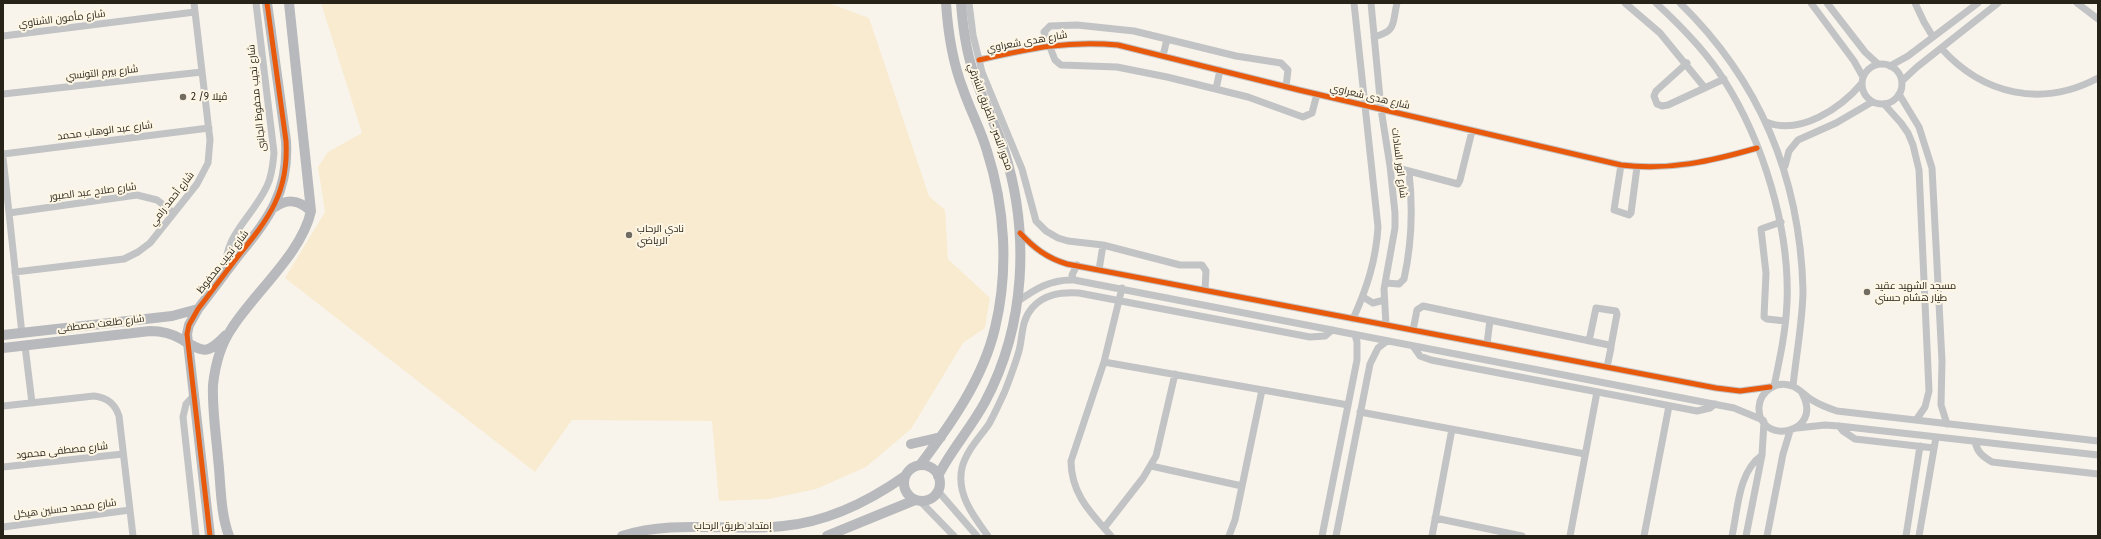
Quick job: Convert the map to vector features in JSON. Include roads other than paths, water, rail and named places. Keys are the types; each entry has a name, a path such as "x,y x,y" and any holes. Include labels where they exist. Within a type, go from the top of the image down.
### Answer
{"street":[{"name":"شارع أحمد رامي","path":"16,272 124,259 138,252 150,243 204,174 210,151 209,128 194,3"},
{"name":"شارع نجيب محفوظ الجانبى","path":"225,274 224,260 228,246 268,185 272,169 273,148 256,3"},
{"name":"شارع نجيب محفوظ","path":"210,536 191,360 187,343 189,325 198,308 264,225 275,207 284,182 287,155 267,3"},
{"path":"229,536 224,515 213,399 216,370 220,355 232,329 299,241 309,222 311,211 289,3"},
{"name":"محور النصر - الطريق الشرقي","path":"920,465 941,437 965,399 976,377 995,328 1003,256 1001,215 994,174 987,150 963,89 950,49 946,3"},
{"name":"محور النصر - الطريق الشرقي","path":"938,476 949,457 974,421 994,382 1010,335 1017,302 1021,262 1020,232 1008,147 972,68 965,38 961,3"},
{"path":"969,3 978,60 1008,147 1022,169 1036,221 1046,231 1058,238 1103,245 1173,264 1202,265 1206,271 1204,290"},
{"path":"1353,318 1363,297 1374,265 1378,227 1354,3"},
{"name":"شارع انور السادات","path":"1371,3 1381,109 1390,166 1395,228 1384,300 1386,325"},
{"path":"1374,37 1386,34 1391,30 1397,3"},
{"path":"1626,3 1660,33 1687,64 1705,88"},
{"path":"1656,3 1684,29 1724,79 1747,121 1772,189 1781,222 1787,281 1782,349 1772,386 1760,400 1759,407 1763,421 1762,455 1746,536"},
{"path":"1680,3 1706,30 1732,63 1766,122 1786,172 1800,242 1803,291 1793,386"},
{"path":"1811,3 1854,61 1862,80 1865,96 1872,102 1884,104 1893,101 1899,94 1902,81 1998,3"},
{"path":"1827,3 1865,52 1878,64 1890,66 1898,72 1902,81"},
{"path":"1915,3 1933,36"},
{"path":"1890,66 1908,56 1978,3"},
{"path":"2077,3 2098,19"},
{"name":"شارع مأمون الشناوي","path":"3,36 195,12"},
{"path":"1286,87 1288,70 1281,63 1236,56 1117,28 1064,25 1050,26 1045,29 1045,35 1055,60 1064,66 1117,67 1216,89 1248,98 1303,117 1312,113 1317,94"},
{"path":"1163,56 1167,39"},
{"name":"شارع هدى شعراوي","path":"978,60 1049,45 1095,43 1118,45 1286,87 1621,166 1663,168 1687,165 1715,160 1757,148"},
{"path":"1941,48 1959,66 1979,80 2015,92 2043,94 2058,92 2085,84 2098,78"},
{"path":"1687,64 1656,91 1654,96 1656,102 1660,105 1665,106 1724,79"},
{"path":"1766,122 1786,126 1809,120 1838,106 1862,80 1869,68 1878,64"},
{"path":"1216,89 1220,70"},
{"name":"شارع بيرم التونسي","path":"3,94 202,72"},
{"path":"1899,94 1913,115 1921,133 1932,168 1942,361 1941,405 1947,424"},
{"path":"1786,172 1786,156 1795,143 1836,123 1872,102"},
{"path":"1884,104 1901,123 1913,145 1917,161 1921,194 1929,391 1925,407 1916,420"},
{"name":"شارع عبد الوهاب محمد","path":"3,154 209,128"},
{"path":"1390,166 1458,184 1472,131"},
{"path":"3,157 22,334"},
{"path":"1621,166 1614,210 1630,215 1637,167"},
{"path":"1386,283 1399,284 1404,279 1412,226 1409,172"},
{"name":"شارع صلاح عبد الصبور","path":"9,213 142,195 157,200 174,213"},
{"path":"275,207 281,202 293,201 305,205 311,211"},
{"path":"1781,222 1760,229 1766,273 1764,317 1767,319 1785,321"},
{"path":"1020,232 1041,253 1054,260 1077,266 1730,390 1750,391 1787,384 1793,386 1823,406 1837,411 2098,441"},
{"path":"1099,270 1103,245"},
{"path":"1074,280 1072,275 1077,266"},
{"path":"1017,302 1046,284 1063,279 1074,280 1154,294 1355,335 1734,408 1763,421 1778,432 1825,425 1839,426 2098,455"},
{"path":"1154,280 1154,294"},
{"path":"1111,536 1084,505 1076,490 1071,468 1074,447 1104,362 1122,288"},
{"path":"988,536 971,513 965,498 962,489 962,468 967,456 989,423 1002,399 1019,349 1023,324 1027,315 1040,301 1058,293 1079,293 1119,302 1310,337 1325,336 1332,330"},
{"path":"1363,297 1373,303 1384,300"},
{"path":"1413,330 1417,310 1423,306 1611,346"},
{"name":"شارع طلعت مصطفى","path":"3,335 179,315 198,308"},
{"path":"1589,341 1596,308 1616,311 1618,314 1607,367"},
{"path":"1487,344 1490,320"},
{"name":"شارع طلعت مصطفى","path":"3,348 150,331 166,332 197,350 208,349 218,343 232,329"},
{"path":"1322,536 1358,350 1355,335"},
{"path":"1336,536 1360,412 1372,360 1378,348 1387,341"},
{"path":"25,346 32,403"},
{"path":"1413,346 1420,356 1431,360 1669,406 1697,411 1710,408 1715,404"},
{"path":"1104,362 1348,405"},
{"path":"1104,528 1151,466 1159,446 1175,374"},
{"path":"1229,536 1236,520 1262,390"},
{"path":"1570,536 1598,392"},
{"path":"1767,536 1783,454 1794,429 1806,415 1806,400 1802,393"},
{"path":"195,394 186,404 183,417 196,536"},
{"path":"3,406 94,396 108,400 117,410 119,416 133,536"},
{"path":"1644,536 1669,406"},
{"path":"1360,412 1585,454"},
{"path":"1839,426 1849,436 1856,439 1934,448"},
{"path":"1432,536 1452,429"},
{"path":"911,444 941,437"},
{"path":"1919,536 1936,437"},
{"path":"1975,441 1976,450 1992,462 2098,474"},
{"path":"1906,536 1920,446"},
{"name":"شارع مصطفى محمود","path":"3,467 123,454"},
{"path":"1732,536 1744,478 1749,467 1762,455"},
{"path":"827,536 847,532 896,506 917,500 930,499 938,491 940,486 938,476 931,468 920,465 909,471 905,476 904,482 906,492 917,500 954,536"},
{"path":"1151,466 1242,486"},
{"name":"إمتداد طريق الرحاب","path":"622,536 662,532 782,526 816,521 868,501 905,476"},
{"path":"938,491 977,536"},
{"name":"شارع محمد حسنين هيكل","path":"3,526 130,510"},
{"path":"1435,518 1522,536"}],"place":[{"name":"ڤيلا 9/ 2","path":"183,97"},
{"name":"نادي الرحاب الرياضي","path":"629,235"},
{"name":"مسجد الشهيد عقيد طيار هشام حسني","path":"1867,292"}]}
